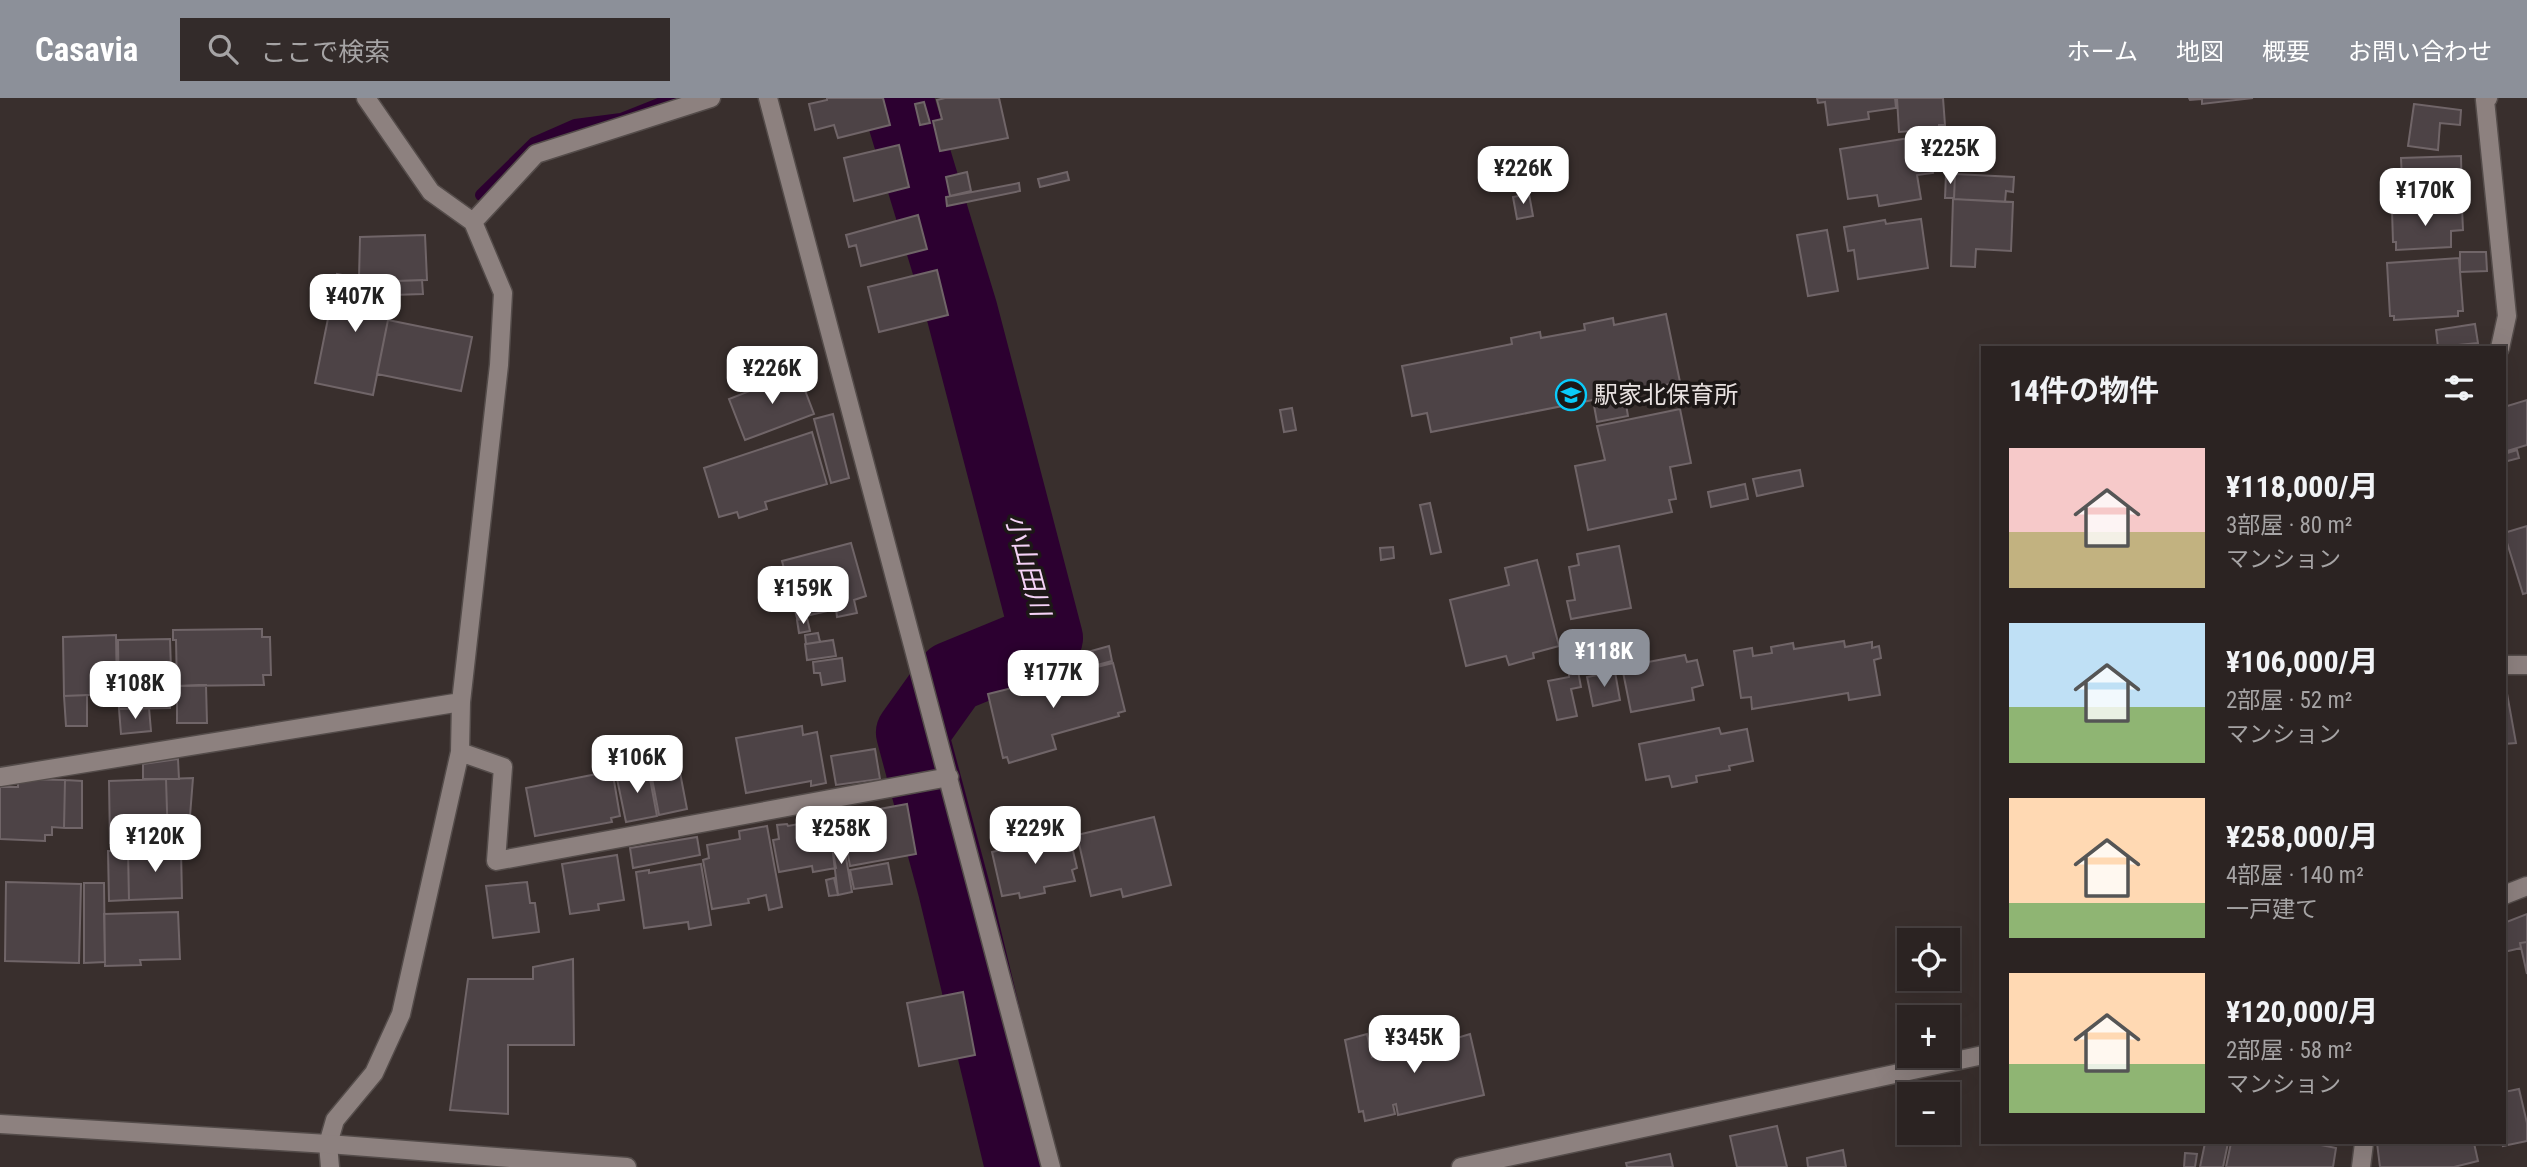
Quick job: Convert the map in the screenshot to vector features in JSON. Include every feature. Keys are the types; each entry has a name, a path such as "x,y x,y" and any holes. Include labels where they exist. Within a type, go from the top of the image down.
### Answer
{"street":[{"path":"330,1167 328,1144 335,1120 374,1073 401,1014 460,752 461,702 499,365 503,293 473,222 431,192 366,98"},
{"path":"473,222 536,154 711,98"},
{"path":"768,98 1051,1167"},
{"path":"2488,98 2485,100 2507,316 2500,346"},
{"path":"2506,665 2527,665"},
{"path":"0,777 461,702"},
{"path":"460,752 503,767 496,861 949,778"},
{"path":"2506,894 2527,886"},
{"path":"1461,1167 1981,1055"},
{"path":"0,1124 328,1144 628,1167"},
{"path":"2361,1167 2364,1144"}],"building":[{"path":"827,98 883,98 890,125 838,138 834,125 815,130 809,104"},
{"path":"999,98 1008,138 940,151 933,121 942,119 937,100"},
{"path":"1817,98 1895,98 1896,108 1868,112 1869,119 1828,125 1825,102 1818,103"},
{"path":"1897,98 1943,98 1945,125 1939,125 1939,129 1899,132"},
{"path":"2189,98 2253,98 2202,104 2202,99"},
{"path":"924,102 930,123 920,125 915,104"},
{"path":"2414,104 2461,110 2460,125 2440,123 2438,150 2408,146"},
{"path":"1928,135 1929,142 1941,140 1943,155 1930,157 1933,173 1917,175 1921,199 1879,206 1877,195 1848,199 1840,149"},
{"path":"899,145 909,187 854,201 844,158"},
{"path":"2461,156 2462,202 2403,204 2401,158"},
{"path":"967,172 971,191 950,196 946,177"},
{"path":"1067,172 1069,180 1040,187 1038,179"},
{"path":"1946,174 1955,174 1954,198 1945,198"},
{"path":"1955,174 2014,177 2013,192 2006,191 2005,202 1954,199"},
{"path":"1019,183 1020,191 947,206 946,197"},
{"path":"1529,194 1533,216 1517,219 1513,197"},
{"path":"1953,199 2013,202 2011,251 1976,249 1975,267 1951,266"},
{"path":"2462,208 2463,230 2451,231 2451,247 2396,250 2396,242 2393,242 2392,210"},
{"path":"918,215 927,249 861,266 856,245 849,247 846,235"},
{"path":"1921,219 1928,268 1858,279 1854,250 1848,251 1844,227 1885,220 1886,224"},
{"path":"1827,230 1838,291 1808,296 1797,235"},
{"path":"425,235 427,280 396,281 395,285 359,278 360,237"},
{"path":"2460,252 2486,252 2487,271 2460,272"},
{"path":"2459,258 2463,311 2458,311 2458,316 2394,320 2394,316 2390,316 2387,263"},
{"path":"937,270 948,315 879,332 868,287"},
{"path":"337,274 395,285 373,395 315,383"},
{"path":"422,280 423,294 393,295 396,281"},
{"path":"1666,314 1680,382 1624,393 1628,416 1597,422 1593,400 1431,432 1427,413 1412,416 1402,366 1512,344 1511,338 1540,332 1541,338 1585,330 1584,324 1613,318 1614,325"},
{"path":"388,320 472,337 461,391 377,374"},
{"path":"2475,324 2478,343 2438,346 2436,330"},
{"path":"798,372 814,414 745,440 729,399"},
{"path":"2527,400 2527,445 2506,451 2506,406"},
{"path":"1292,408 1296,430 1284,432 1280,410"},
{"path":"1680,409 1691,463 1670,467 1676,499 1669,500 1672,512 1588,530 1575,466 1605,460 1597,426"},
{"path":"833,414 849,478 831,483 814,419"},
{"path":"812,432 827,484 765,502 767,509 739,518 737,512 719,517 704,468"},
{"path":"2517,450 2519,458 2506,461 2506,453"},
{"path":"1800,470 1803,486 1757,496 1753,479"},
{"path":"1745,484 1748,499 1711,507 1708,492"},
{"path":"1430,503 1441,552 1431,554 1420,505"},
{"path":"2527,526 2527,593 2523,594 2506,532"},
{"path":"851,543 866,596 854,600 857,613 837,617 836,609 797,618 782,561"},
{"path":"1619,546 1631,608 1571,619 1567,601 1575,600 1569,567 1579,565 1577,554"},
{"path":"1393,547 1394,558 1381,560 1380,548"},
{"path":"1537,560 1559,646 1533,653 1534,658 1509,665 1506,656 1466,666 1450,600 1509,585 1505,568"},
{"path":"807,618 810,631 799,633 797,620"},
{"path":"262,629 262,637 270,637 271,675 263,675 264,685 177,686 176,640 173,640 173,630"},
{"path":"818,633 820,642 806,644 805,635"},
{"path":"116,635 117,694 64,696 63,637"},
{"path":"170,639 170,708 119,709 118,640"},
{"path":"833,640 836,656 807,660 805,644"},
{"path":"1844,641 1845,647 1872,642 1872,648 1879,646 1881,658 1874,660 1880,695 1849,700 1848,693 1752,709 1751,697 1741,698 1734,651 1752,648 1753,656 1772,653 1771,647 1793,643 1794,649"},
{"path":"1109,646 1112,661 1030,683 1027,669"},
{"path":"1685,655 1687,662 1697,660 1703,685 1692,688 1694,700 1631,712 1622,667"},
{"path":"842,658 845,681 822,685 820,673 814,673 813,662"},
{"path":"1113,663 1125,711 1118,713 1119,716 1052,735 1056,749 1009,763 1007,757 1003,758 988,694"},
{"path":"1578,671 1581,687 1571,689 1577,716 1557,720 1548,681 1569,677 1569,674"},
{"path":"1615,672 1620,700 1593,706 1587,677"},
{"path":"206,685 207,723 177,723 177,686"},
{"path":"2506,688 2516,743 2506,744"},
{"path":"87,695 87,726 66,726 64,696"},
{"path":"149,708 151,731 121,734 119,709"},
{"path":"802,726 803,735 817,732 826,783 811,786 811,781 746,793 736,738"},
{"path":"1719,728 1721,734 1747,729 1753,761 1729,766 1730,770 1696,776 1697,782 1672,787 1669,776 1646,780 1639,744"},
{"path":"875,749 880,779 836,785 831,756"},
{"path":"178,759 179,779 143,779 143,764"},
{"path":"678,762 687,809 659,815 650,768"},
{"path":"648,768 657,816 626,822 616,774"},
{"path":"602,773 603,777 613,775 620,816 611,818 612,822 535,836 526,788"},
{"path":"193,778 188,841 168,842 166,779"},
{"path":"18,779 65,780 64,828 52,827 52,835 45,835 45,841 0,839 0,787 18,787"},
{"path":"166,779 168,842 110,843 109,781"},
{"path":"65,780 82,781 82,828 64,828"},
{"path":"907,804 916,854 850,866 841,816"},
{"path":"1154,817 1171,885 1123,897 1121,889 1091,896 1077,835"},
{"path":"827,819 836,868 813,872 812,866 779,872 773,840 779,839 777,825 788,826"},
{"path":"767,826 782,907 769,910 766,895 748,899 749,903 712,909 703,860 709,858 707,845 740,839 739,831"},
{"path":"1069,834 1077,868 1072,870 1075,881 1044,887 1045,893 1020,898 1019,893 1002,896 992,852"},
{"path":"842,835 852,892 838,895 831,837"},
{"path":"697,837 700,855 633,868 630,848"},
{"path":"181,849 182,898 129,900 128,851"},
{"path":"108,851 128,851 129,900 109,901"},
{"path":"617,855 624,900 598,904 599,910 570,914 562,864"},
{"path":"888,863 892,884 854,889 850,870"},
{"path":"701,864 711,925 689,929 688,922 644,928 636,872 649,870 649,873"},
{"path":"834,878 838,895 829,896 826,880"},
{"path":"6,882 81,884 79,963 5,961"},
{"path":"527,882 530,903 535,903 539,932 493,938 486,886"},
{"path":"84,883 104,883 105,962 84,963"},
{"path":"178,912 180,959 140,960 141,965 105,966 104,914"},
{"path":"2527,914 2527,942 2520,943 2521,948 2506,952 2506,922"},
{"path":"2527,942 2527,974 2520,943"},
{"path":"573,959 574,1045 508,1045 508,1114 450,1110 468,979 533,979 533,967"},
{"path":"963,992 975,1055 919,1066 907,1003"},
{"path":"1455,1029 1457,1038 1470,1034 1484,1095 1398,1115 1396,1104 1393,1105 1395,1114 1365,1121 1363,1111 1359,1112 1345,1040 1367,1034 1372,1057 1424,1045 1422,1037"},
{"path":"2519,1089 2527,1123 2527,1141 2503,1146 2506,1144 2506,1092"},
{"path":"1777,1126 1787,1167 1737,1167 1730,1136"},
{"path":"2205,1144 2228,1144 2223,1167 2200,1167"},
{"path":"2231,1144 2316,1144 2336,1148 2333,1167 2226,1167"},
{"path":"2377,1144 2474,1144 2478,1161 2454,1167 2380,1167"},
{"path":"1843,1150 1846,1167 1808,1167 1807,1158"},
{"path":"2185,1153 2197,1154 2195,1167 2184,1167"},
{"path":"1670,1154 1673,1167 1627,1167 1626,1163"}],"waterway":[{"path":"481,195 534,143 575,125 621,119 674,98"},
{"name":"小山田川","path":"897,98 962,312 1047,638 952,677 912,733 954,889 1021,1167"}],"place":[{"name":"駅家北保育所","path":"1571,395"}]}
